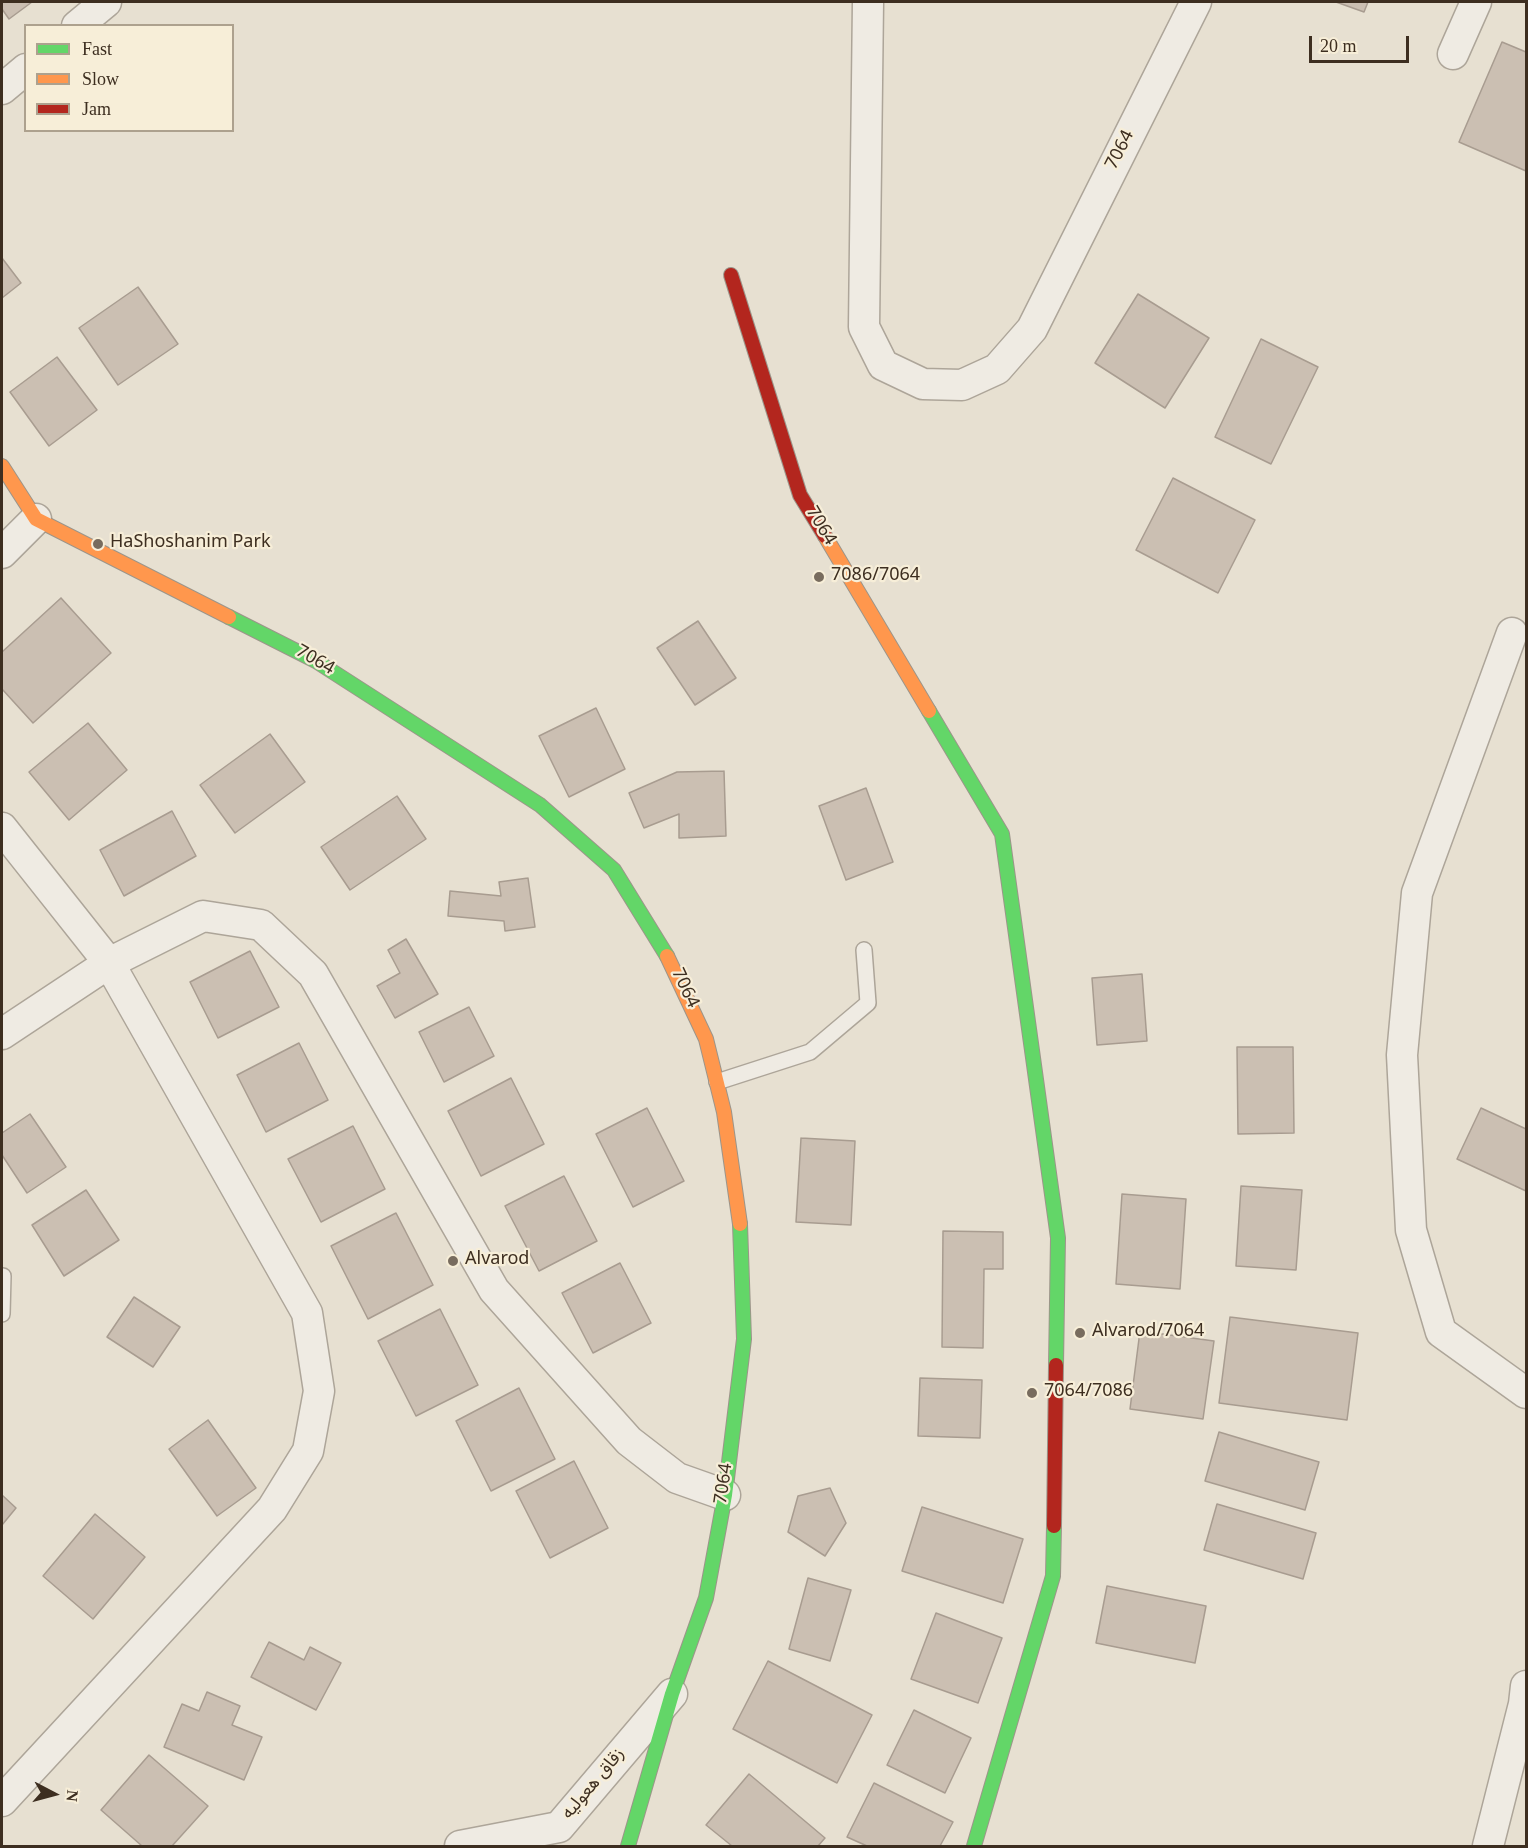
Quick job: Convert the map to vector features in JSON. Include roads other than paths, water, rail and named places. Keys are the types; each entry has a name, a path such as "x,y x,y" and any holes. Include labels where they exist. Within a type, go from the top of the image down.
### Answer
{"street":[{"path":"79,24 106,2"},
{"name":"7064","path":"868,2 864,327 883,366 923,384 952,385 962,385 997,369 1032,329 1197,2"},
{"path":"1453,54 1476,2"},
{"path":"2,89 24,71"},
{"name":"7064","path":"731,275 800,495 1002,834 1058,1238 1053,1576 974,1846"},
{"path":"2,466 36,519 2,553"},
{"name":"7064","path":"36,519 316,661 540,805 614,870 664,948 706,1039 724,1112 741,1232 744,1339 725,1495 706,1598 672,1694 628,1846"},
{"path":"1512,633 1417,893 1402,1055 1411,1230 1441,1332 1527,1393"},
{"path":"2,828 109,963 307,1313 319,1392 308,1451 272,1509 2,1802"},
{"path":"2,1034 109,963 203,916 261,926 314,974 494,1290 629,1441 677,1478 725,1495"},
{"path":"1488,1846 1527,1686"},
{"name":"زقاق هعوليه","path":"460,1846 559,1827 672,1694"}],"lane":[{"path":"717,1082 810,1052 868,1003 864,950"},
{"path":"2,1314 3,1276"}],"place":[{"name":"HaShoshanim Park","path":"98,544"},
{"name":"7086/7064","path":"819,577"},
{"name":"Alvarod","path":"453,1261"},
{"name":"Alvarod/7064","path":"1080,1333"},
{"name":"7064/7086","path":"1032,1393"}]}
